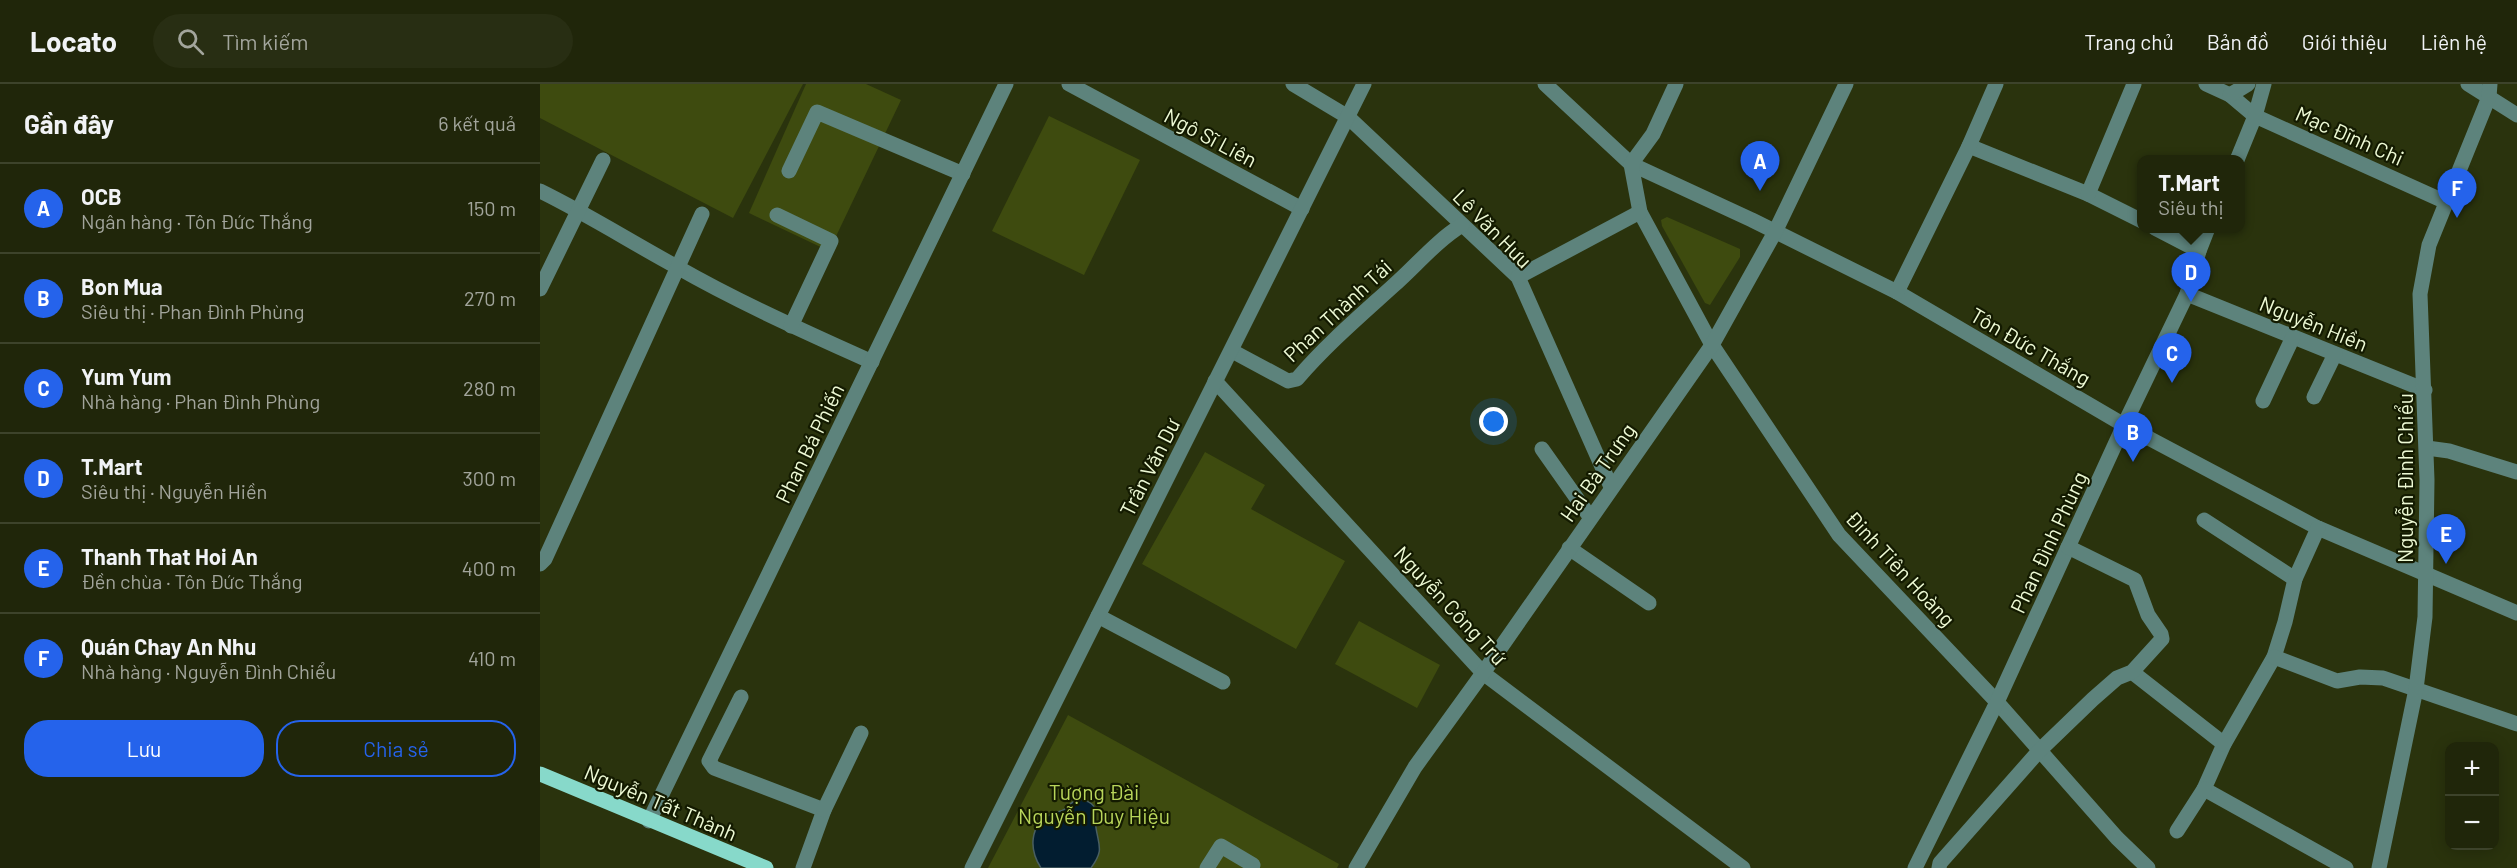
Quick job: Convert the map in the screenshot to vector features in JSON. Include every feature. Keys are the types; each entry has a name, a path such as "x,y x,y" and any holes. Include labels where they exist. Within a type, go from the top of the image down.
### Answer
{"main road":[{"name":"Nguyễn Tất Thành","path":"540,774 766,868"}],"street":[{"name":"Phan Bá Phiến","path":"649,821 1006,84"},
{"name":"Ngô Sĩ Liên","path":"1069,84 1302,209"},
{"name":"Lê Văn Hưu","path":"1293,84 1347,117 1518,277 1611,487"},
{"name":"Trần Văn Dư","path":"972,868 1364,84"},
{"name":"Tôn Đức Thắng","path":"1545,84 1631,164 1897,292 2124,425 2318,528 2517,612"},
{"path":"1631,164 1653,134 1676,84"},
{"name":"Hai Bà Trưng","path":"1356,868 1415,767 1712,345 1775,232 1846,84"},
{"path":"1897,292 1969,146 1996,84"},
{"path":"2088,194 2134,84"},
{"name":"Mạc Đĩnh Chi","path":"2206,84 2230,95 2255,116 2448,202"},
{"path":"2230,95 2248,84"},
{"path":"2239,155 2255,116 2264,84"},
{"path":"2468,84 2490,91 2517,115"},
{"name":"Nguyễn Đình Chiểu","path":"2379,868 2416,689 2425,617 2427,448 2420,294 2429,245 2448,202 2490,91"},
{"path":"789,171 817,112 963,174"},
{"path":"1969,146 2088,194 2137,218"},
{"path":"540,289 603,160"},
{"name":"Đinh Tiên Hoàng","path":"1631,164 1640,212 1712,345 1839,535 1997,702 2117,838 2148,868"},
{"path":"540,191 578,209 678,268 791,326 872,362"},
{"path":"1518,277 1640,212"},
{"path":"540,564 546,559 702,214"},
{"path":"777,215 831,241 791,326"},
{"name":"Phan Thành Tái","path":"1232,351 1288,381 1297,379 1374,302 1449,233 1462,225"},
{"path":"2165,233 2199,251"},
{"name":"Phan Đình Phùng","path":"1915,868 1997,702 2124,425 2187,294 2206,233"},
{"name":"Nguyễn Hiền","path":"2187,294 2425,390"},
{"path":"2263,401 2293,337"},
{"path":"2314,397 2334,354"},
{"name":"Nguyễn Công Trứ","path":"1215,381 1483,673 1743,868"},
{"path":"1542,448 1590,517"},
{"path":"2427,448 2449,451 2517,472"},
{"path":"2204,520 2295,579"},
{"path":"2177,831 2204,789 2224,744 2274,657 2295,579 2318,528"},
{"path":"1939,868 1940,863 2039,751 2117,678 2132,672 2162,639 2148,615 2135,580 2068,547"},
{"path":"1569,548 1649,603"},
{"path":"1098,616 1223,682"},
{"path":"2274,657 2337,681 2360,677 2383,678 2517,724"},
{"path":"2132,672 2224,744"},
{"path":"741,698 709,761 711,765 824,810"},
{"path":"803,868 824,810 861,734"},
{"path":"2204,789 2346,868"},
{"path":"1207,868 1221,846 1253,865 1251,868"}],"green space":[{"path":"540,84 803,84 733,218 540,118"},
{"path":"806,84 866,84 901,100 829,251 749,213"},
{"path":"1049,116 1140,160 1084,275 992,231"},
{"path":"1667,217 1740,249 1740,257 1710,305 1705,303 1662,226 1661,220"},
{"path":"1205,452 1265,485 1251,509 1345,561 1296,649 1142,564"},
{"path":"1359,621 1440,665 1417,708 1335,664"},
{"name":"Tượng Đài Nguyễn Duy Hiệu","path":"1068,715 1339,864 1337,868 988,868"}],"water":[{"path":"1080,799 1091,803 1095,809 1100,848 1098,857 1091,868 1041,868 1033,846 1033,838 1038,825 1051,814 1063,810 1072,802"}],"place":[{"name":"OCB","path":"1760,191"},
{"name":"Quán Chay An Nhu","path":"2457,218"},
{"name":"T.Mart","path":"2191,302"},
{"name":"Yum Yum","path":"2172,383"},
{"name":"Bon Mua","path":"2133,462"},
{"name":"Thanh That Hoi An","path":"2446,564"}]}
